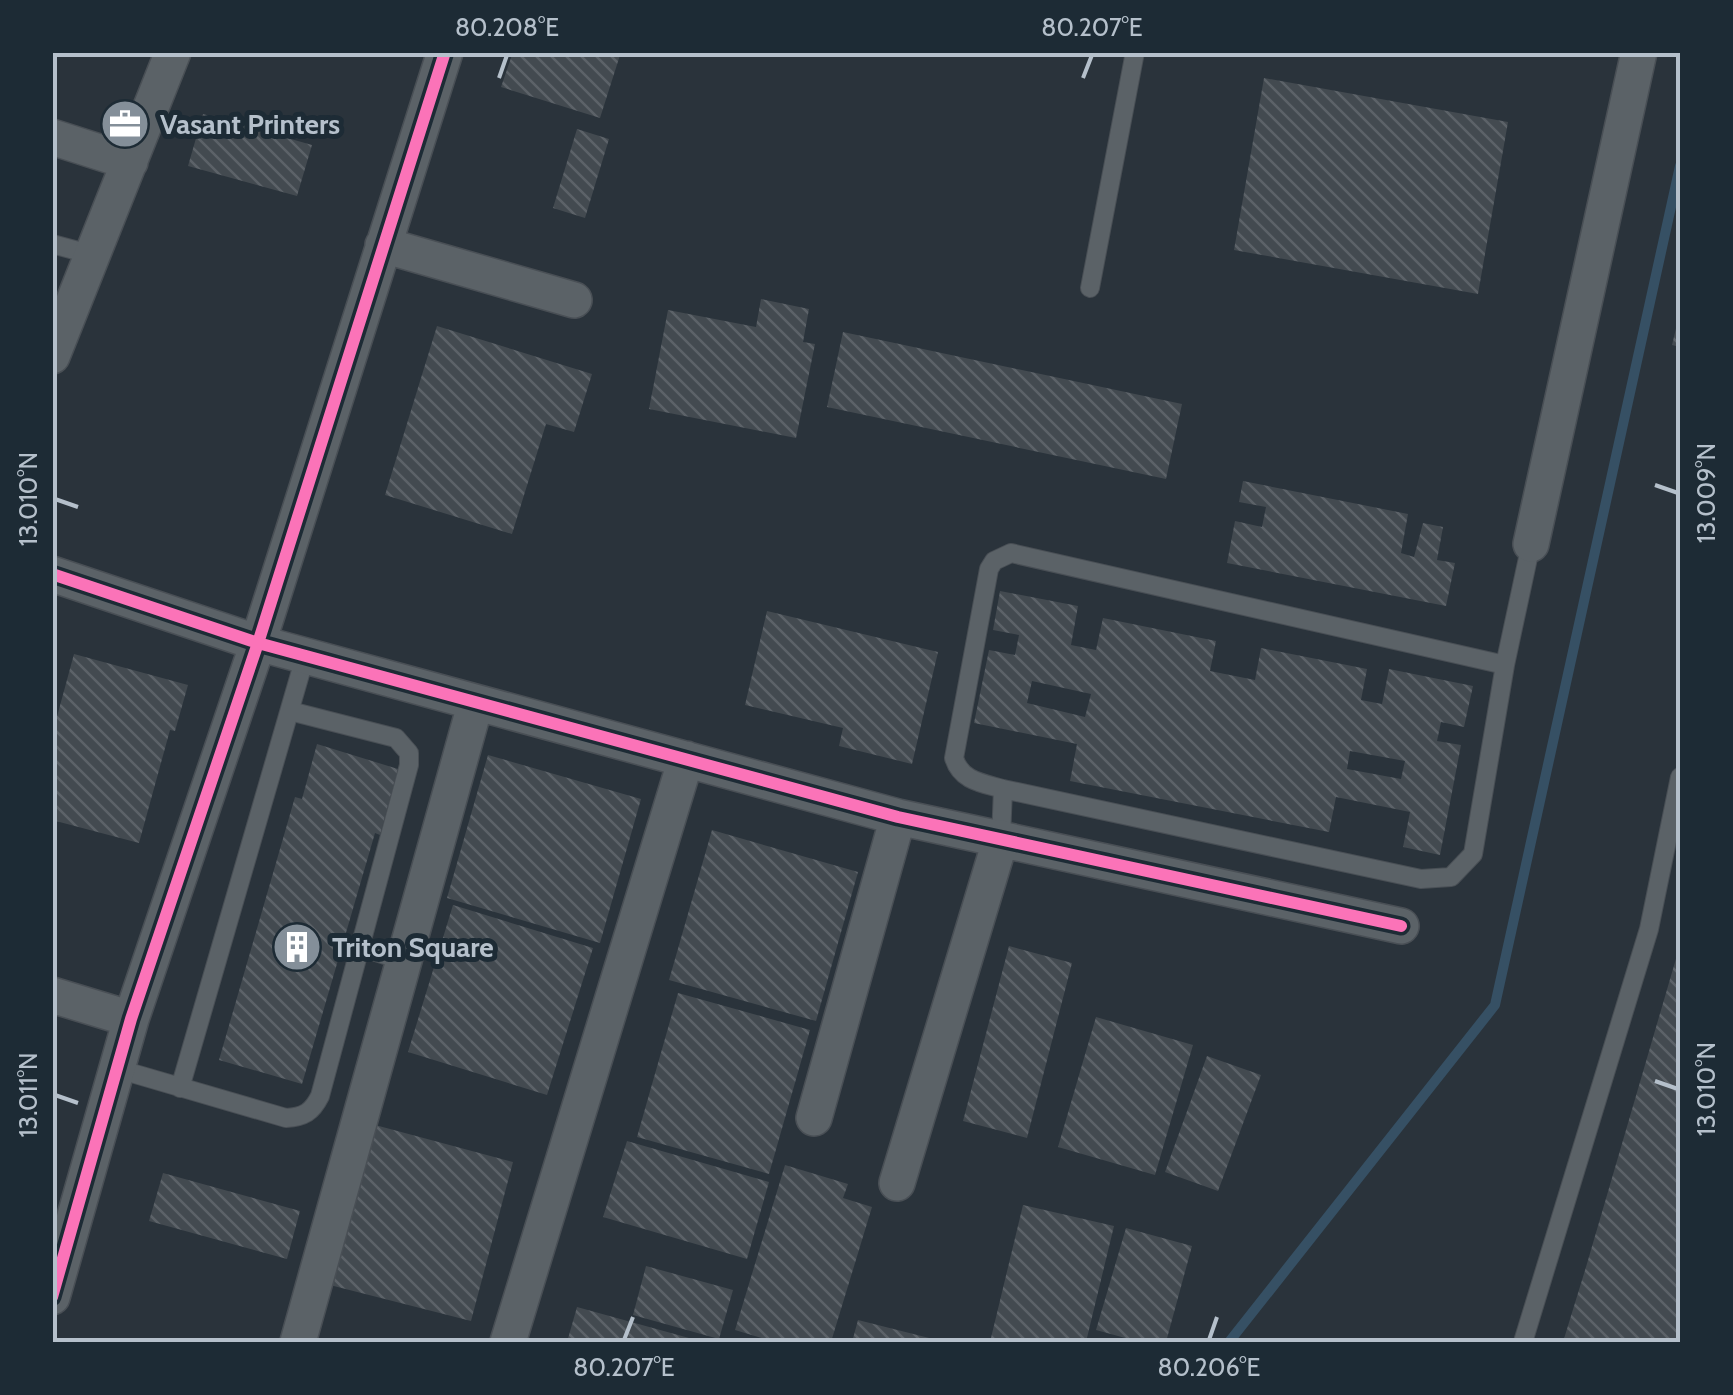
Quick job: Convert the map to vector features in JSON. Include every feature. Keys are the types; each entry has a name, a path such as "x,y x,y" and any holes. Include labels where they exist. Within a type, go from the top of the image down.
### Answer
{"street":[{"path":"52,356 172,52"},
{"path":"55,1280 132,1019 258,643 445,52"},
{"path":"1531,544 1639,52"},
{"path":"52,137 130,162"},
{"path":"382,246 574,300"},
{"path":"52,574 258,643 898,817 1400,926"},
{"path":"298,1342 475,704"},
{"path":"508,1342 686,759"},
{"path":"814,1118 898,817"},
{"path":"898,1183 1001,838"},
{"path":"52,995 132,1019"}],"lane":[{"path":"1090,288 1135,52"},
{"path":"52,244 92,256"},
{"path":"1505,664 1011,554 994,561 989,569 954,758 958,769 969,779 1004,789 1421,879 1451,877 1473,854 1505,664 1531,544"},
{"path":"180,1088 305,656"},
{"path":"118,1069 286,1118 300,1117 313,1109 320,1096 409,754 396,738 290,711"},
{"path":"1523,1342 1649,928 1680,778"},
{"path":"1001,838 1004,789"},
{"path":"360,947 404,961"}],"building":[{"path":"513,52 621,52 600,118 501,87"},
{"path":"1264,78 1508,122 1478,294 1234,250"},
{"path":"203,114 312,145 297,196 188,166"},
{"path":"577,129 609,139 585,218 553,208"},
{"path":"761,299 809,309 803,342 815,344 796,438 649,409 668,310 756,327"},
{"path":"1680,316 1680,347 1672,345"},
{"path":"437,326 592,374 574,432 546,424 512,534 385,495"},
{"path":"843,332 1182,404 1166,479 827,407"},
{"path":"1243,481 1408,514 1401,553 1414,557 1423,523 1443,527 1437,560 1455,563 1446,606 1227,563 1235,521 1262,527 1266,507 1239,502"},
{"path":"1000,591 1078,606 1071,645 1096,650 1103,618 1216,641 1210,671 1255,680 1261,648 1367,669 1361,700 1382,704 1389,669 1473,686 1464,727 1441,722 1437,741 1461,745 1440,855 1403,847 1410,812 1336,797 1329,832 1070,781 1077,744 974,723 989,650 1015,655 1019,635 993,630","holes":["1032,681 1091,694 1085,717 1027,703","1350,751 1405,761 1401,779 1347,769"]},
{"path":"767,611 938,652 912,764 839,746 843,728 745,705"},
{"path":"74,654 188,685 175,731 170,730 139,843 52,820 52,735"},
{"name":"Triton Square","path":"317,744 398,769 380,835 375,833 302,1084 219,1060 295,797 302,799"},
{"path":"488,755 641,799 600,943 447,898"},
{"path":"712,830 858,872 816,1021 669,980"},
{"path":"453,905 593,948 547,1095 408,1052"},
{"path":"1680,945 1680,1342 1563,1342 1586,1267"},
{"path":"1009,946 1072,963 1027,1138 963,1121"},
{"path":"678,993 810,1030 769,1174 637,1137"},
{"path":"1096,1017 1193,1045 1155,1175 1058,1147"},
{"path":"1207,1056 1261,1075 1218,1191 1165,1172"},
{"path":"364,1122 513,1162 471,1321 322,1283"},
{"path":"627,1141 769,1182 747,1259 603,1217"},
{"path":"785,1165 848,1184 843,1198 872,1207 831,1342 775,1342 735,1330"},
{"path":"163,1173 300,1211 287,1259 149,1221"},
{"path":"1023,1205 1114,1226 1086,1342 990,1342"},
{"path":"1126,1228 1192,1246 1166,1342 1140,1342 1096,1330"},
{"path":"646,1266 733,1290 719,1339 633,1315"},
{"path":"577,1307 689,1338 687,1342 567,1342"},
{"path":"858,1320 941,1341 941,1342 852,1342"}],"waterway":[{"path":"1229,1342 1495,1005 1680,166"}],"cycle path":[{"path":"52,1297 131,1019 258,643 445,52"},
{"path":"52,574 258,643 898,817 1401,926"}],"place":[{"name":"Vasant Printers","path":"125,124"},
{"name":"Triton Square","path":"297,947"}]}
